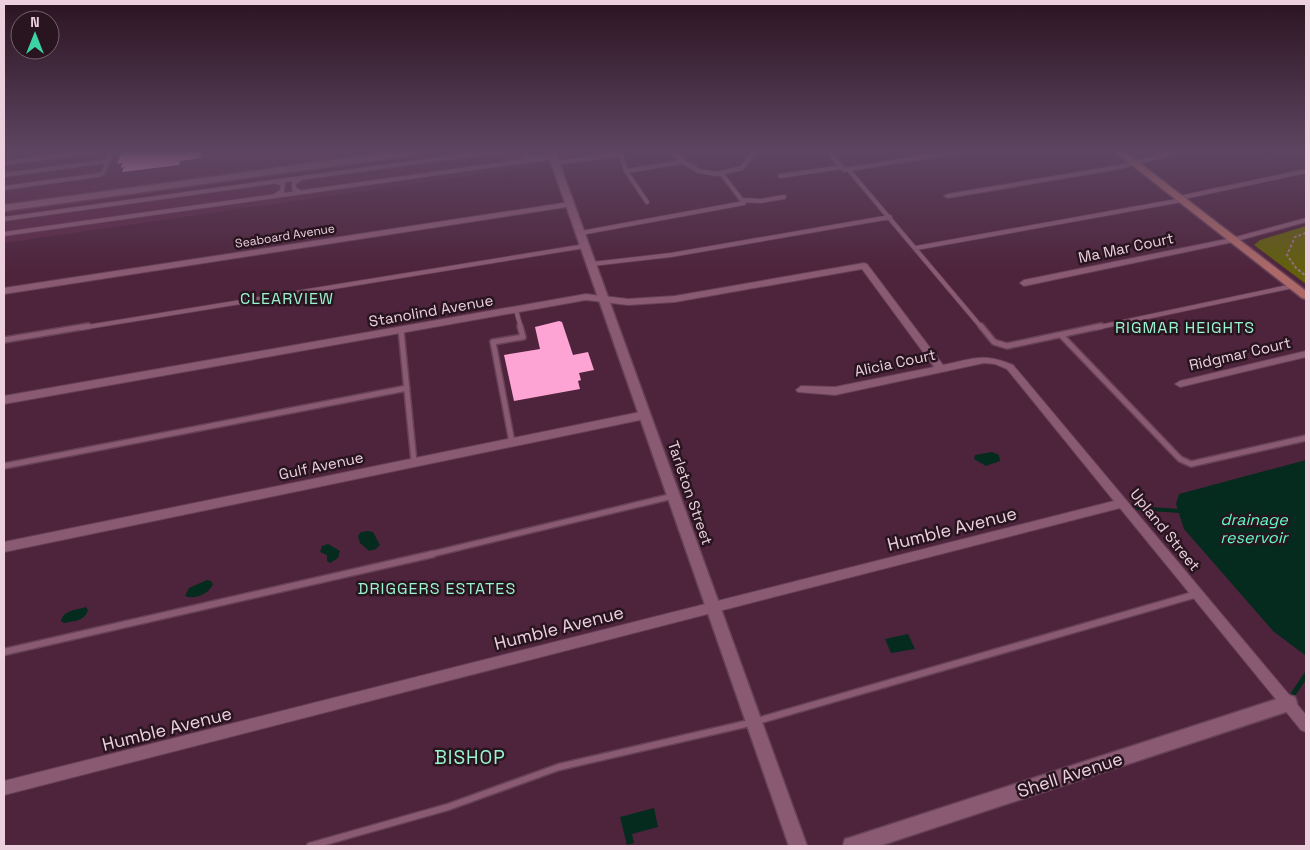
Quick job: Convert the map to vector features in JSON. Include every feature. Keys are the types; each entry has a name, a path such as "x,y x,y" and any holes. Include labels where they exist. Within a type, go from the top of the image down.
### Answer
{"main road":[{"path":"1170,191 1306,296"}],"street":[{"path":"4,202 102,191"},
{"path":"4,208 130,191"},
{"name":"Tarleton Street","path":"565,191 798,846"},
{"path":"948,196 981,191"},
{"name":"Seaboard Avenue","path":"4,291 570,204"},
{"name":"Ma Mar Court","path":"1024,283 1233,240 1306,220"},
{"name":"Stanolind Avenue","path":"4,400 586,297 628,302 676,299 864,266 941,369"},
{"name":"Ridgmar Court","path":"1180,384 1306,354"},
{"name":"Alicia Court","path":"801,390 835,391 984,360 996,361"},
{"name":"Upland Street","path":"996,361 1010,367 1306,725"},
{"name":"Gulf Avenue","path":"4,547 645,414"},
{"name":"Humble Avenue","path":"4,788 1124,503"},
{"name":"Shell Avenue","path":"852,846 1289,704"}],"lane":[{"path":"4,220 207,191"},
{"path":"275,196 282,191"},
{"path":"297,191 301,193"},
{"path":"4,234 317,191"},
{"path":"639,191 647,202"},
{"path":"4,340 583,239 744,203 735,191"},
{"path":"867,191 994,342 1007,346 1293,286"},
{"path":"916,248 1218,191"},
{"path":"742,200 761,201 784,198"},
{"path":"592,264 671,255 890,217"},
{"path":"512,442 493,342 523,337 516,310"},
{"path":"401,330 414,462"},
{"path":"1060,335 1180,459 1191,464 1306,438"},
{"path":"4,466 407,388"},
{"path":"4,652 405,561 674,496"},
{"path":"310,846 448,807 559,767 754,722 1198,594"}],"path":[{"path":"1306,233 1295,237 1287,255 1296,268 1306,276"}],"shaded area":[{"path":"4,191 366,191 4,243"},
{"path":"1306,226 1306,284 1254,245 1260,240"}],"water":[{"path":"992,452 999,455 1000,461 986,466 974,459 975,455"},
{"name":"drainage reservoir","path":"1306,460 1306,656 1273,631 1184,529 1176,504 1179,494"},
{"path":"361,532 373,532 380,545 376,549 369,551 360,543 358,536"},
{"path":"328,544 340,551 338,558 330,563 327,561 327,555 320,552 322,546"},
{"path":"207,580 213,584 208,591 197,597 185,596 189,588"},
{"path":"86,607 88,610 87,614 82,618 64,623 61,621 68,613"},
{"path":"908,634 915,649 891,653 885,639"},
{"path":"654,808 658,827 632,834 634,843 627,845 620,817"}],"building":[{"path":"559,321 562,322 573,355 588,352 594,370 579,373 581,380 578,381 580,389 514,401 504,355 540,349 535,327"}],"waterway":[{"path":"1137,508 1179,511"},
{"path":"1292,696 1306,675"}],"district":[{"name":"CLEARVIEW","path":"287,298"},
{"name":"RIGMAR HEIGHTS","path":"1185,327"},
{"name":"DRIGGERS ESTATES","path":"437,588"},
{"name":"BISHOP","path":"470,757"}]}
